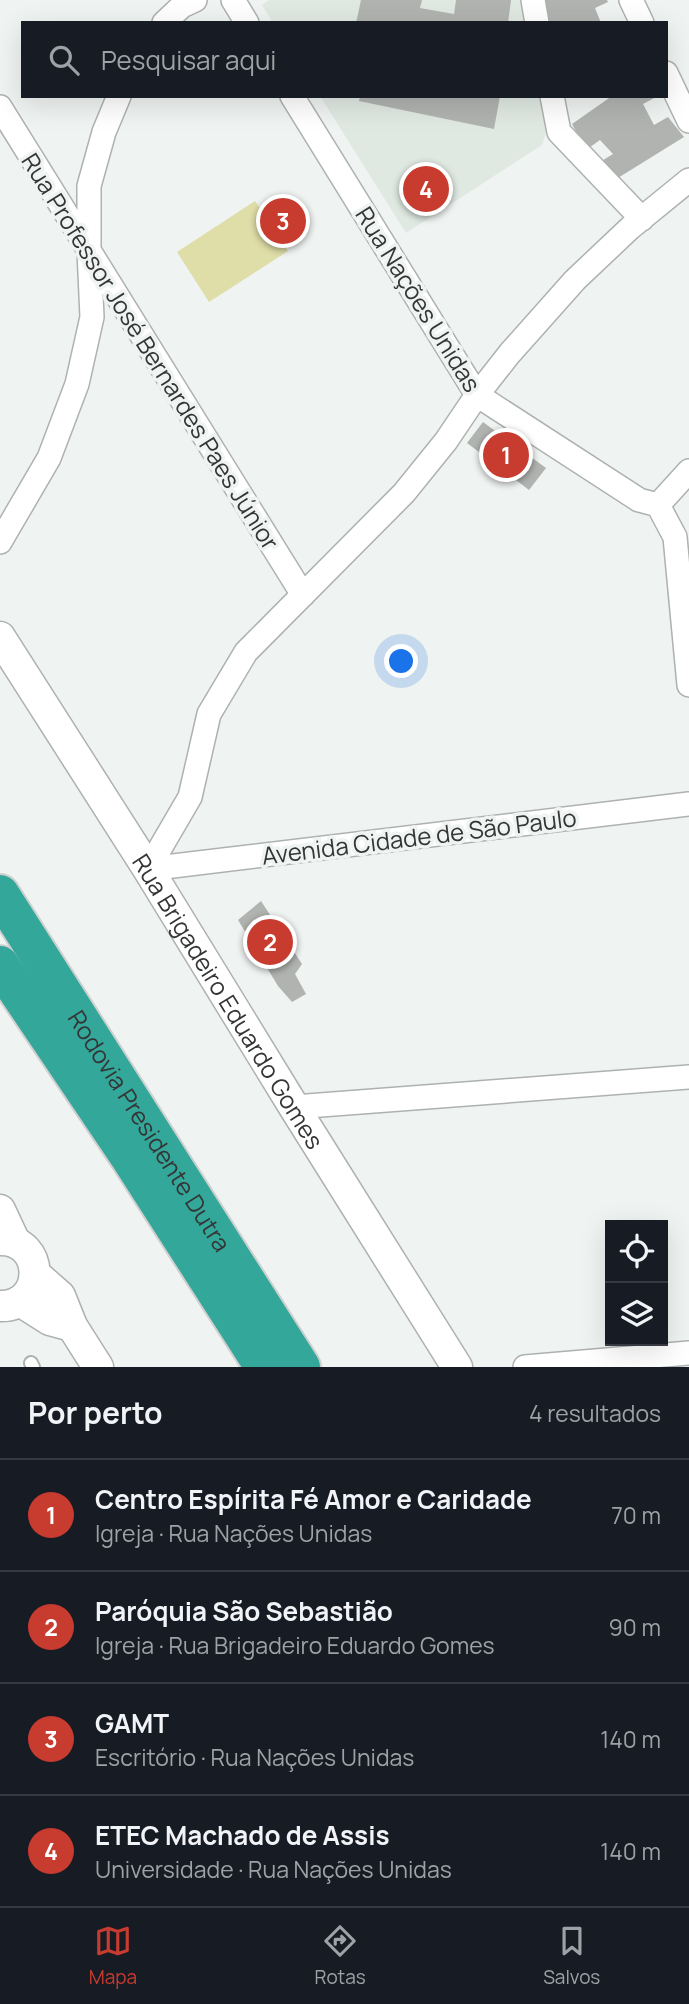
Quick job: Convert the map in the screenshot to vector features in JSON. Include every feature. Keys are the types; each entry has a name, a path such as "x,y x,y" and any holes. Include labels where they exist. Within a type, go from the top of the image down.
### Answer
{"highway":[{"name":"Rodovia Presidente Dutra","path":"0,894 301,1367"},
{"name":"Rodovia Presidente Dutra","path":"0,965 130,1158 264,1367"}],"street":[{"path":"166,21 182,6 195,0"},
{"path":"233,0 246,21"},
{"path":"533,0 537,21"},
{"path":"631,0 641,21"},
{"path":"668,77 689,121"},
{"path":"0,542 50,458 77,384 92,317 89,186 104,132 118,98"},
{"name":"Rua Nações Unidas","path":"293,98 477,396 639,500 658,505"},
{"path":"552,98 559,132 642,219"},
{"name":"Rua Professor José Bernardes Paes Júnior","path":"0,107 303,595"},
{"path":"148,869 190,797 209,714 246,652 404,493 446,442 510,353 575,280 689,180"},
{"path":"689,471 658,505 675,537 689,685"},
{"name":"Rua Brigadeiro Eduardo Gomes","path":"0,638 148,869 457,1367"},
{"name":"Avenida Cidade de São Paulo","path":"148,869 689,804"},
{"path":"294,1107 689,1077"},
{"path":"0,1210 7,1241 30,1255 35,1274 33,1285 6,1306"},
{"path":"35,1274 60,1296 72,1326 98,1367"},
{"path":"6,1306 72,1326"},
{"path":"525,1367 689,1353"}],"shaded area":[{"path":"269,0 526,0 531,21 272,21 262,5"},
{"path":"321,98 547,98 551,117 542,145 406,233"}],"green space":[{"path":"255,201 288,251 209,302 177,252"}],"building":[{"path":"361,0 422,0 420,8 454,14 456,0 511,0 508,21 356,21"},
{"path":"538,0 608,2 595,8 600,21 544,21"},
{"path":"360,98 500,98 494,129 359,101"},
{"path":"609,98 654,98 643,104 654,125 668,117 684,137 613,181 600,162 613,154 600,140 586,150 572,124"},
{"path":"483,422 546,468 529,490 467,443"},
{"path":"261,901 302,964 295,974 306,994 292,1002 278,986 238,920"}],"place":[{"name":"ETEC Machado de Assis","path":"426,189"},
{"name":"GAMT","path":"283,221"},
{"name":"Centro Espírita Fé Amor e Caridade","path":"506,455"},
{"name":"Paróquia São Sebastião","path":"270,942"}]}
